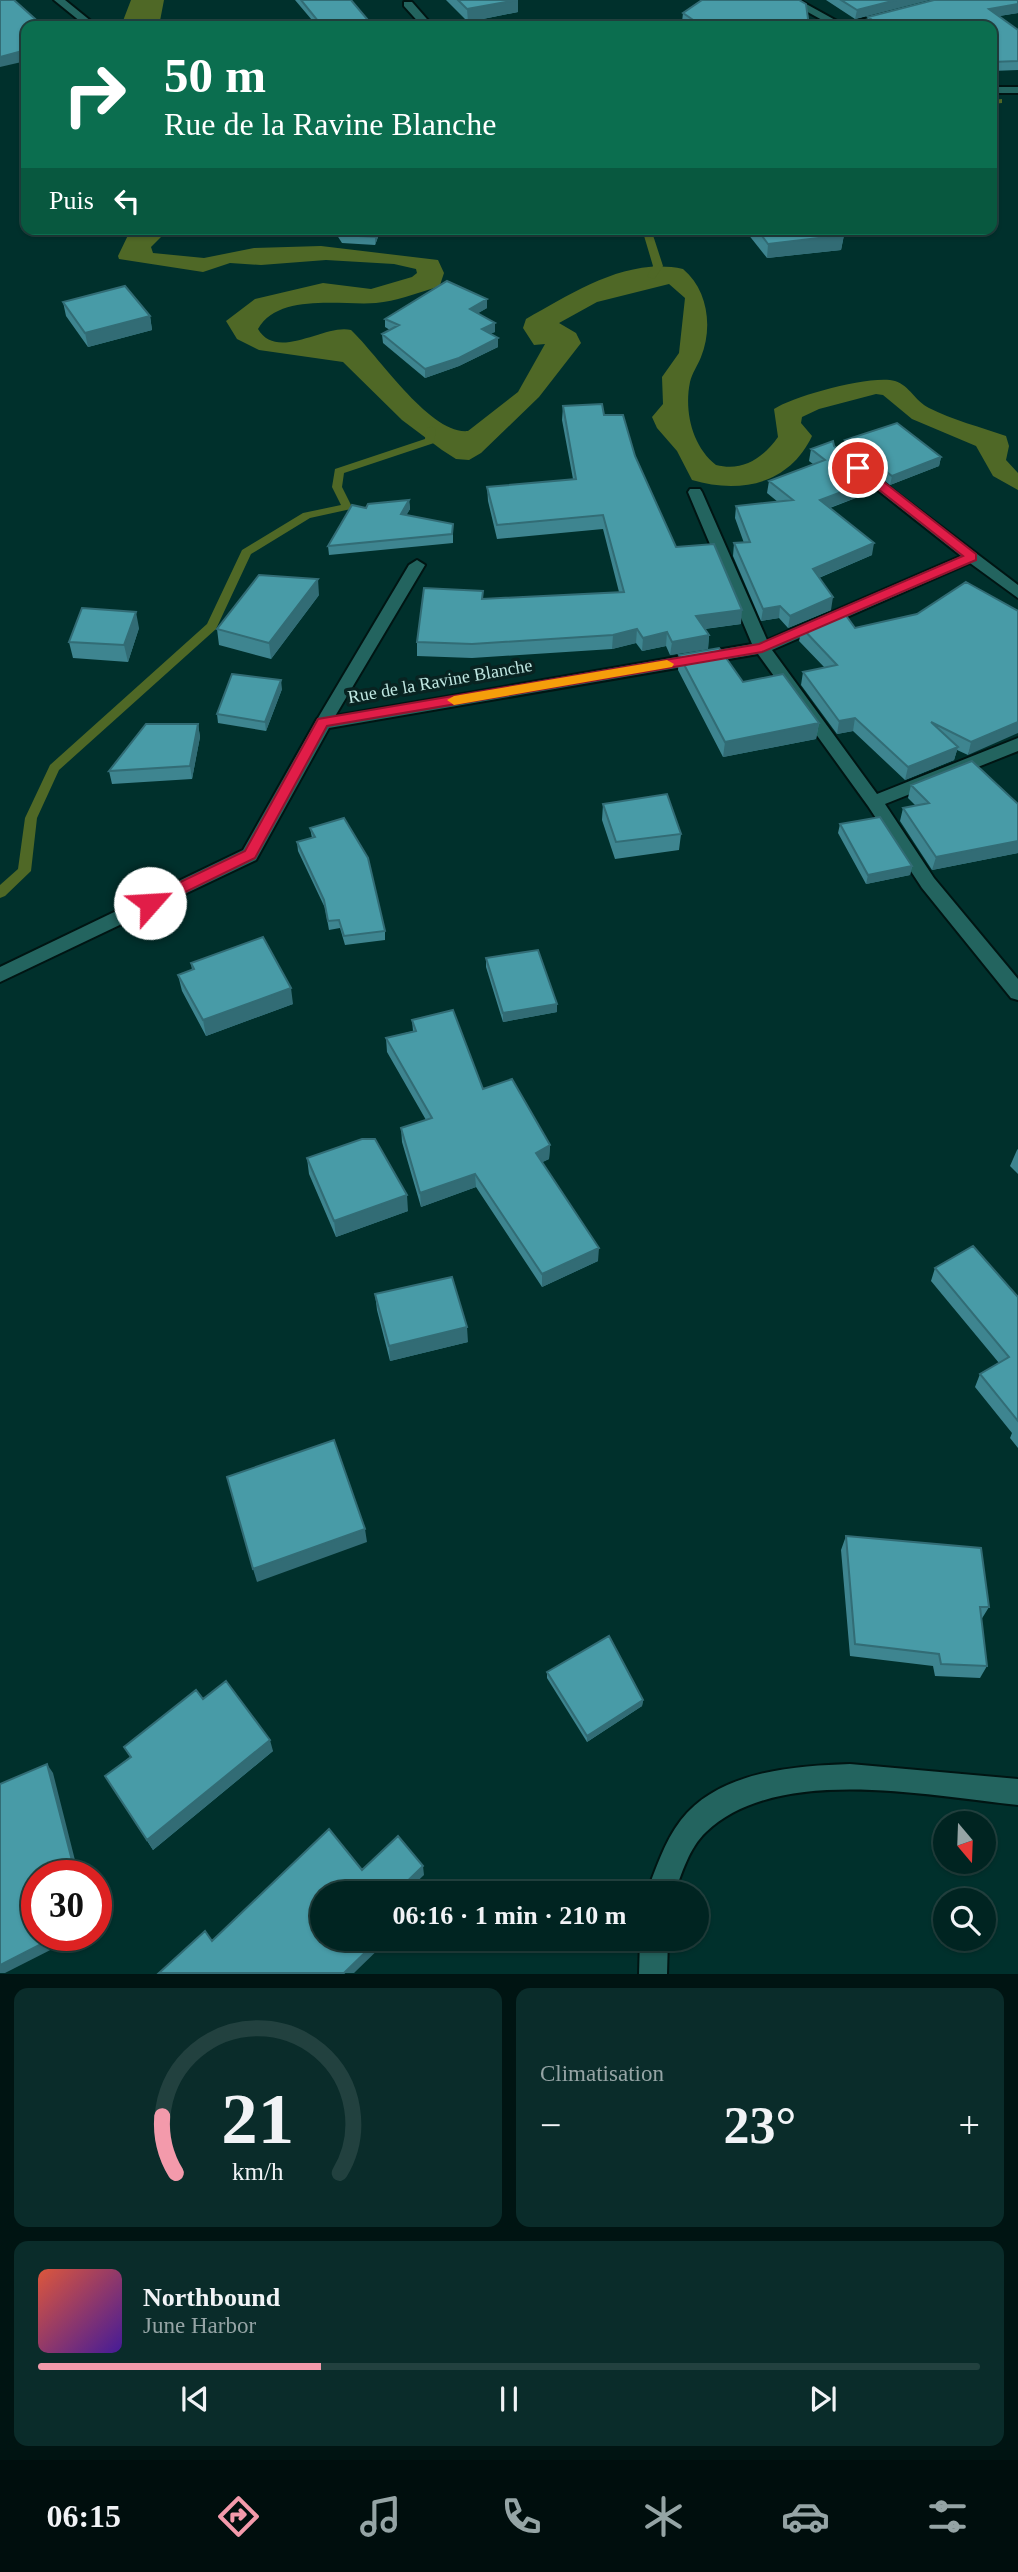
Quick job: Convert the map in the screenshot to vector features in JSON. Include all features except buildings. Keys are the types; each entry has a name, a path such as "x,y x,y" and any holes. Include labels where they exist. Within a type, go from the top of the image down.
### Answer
{"street":[{"path":"59,0 86,21"},
{"path":"791,0 833,21"},
{"path":"408,4 423,21"},
{"path":"865,21 899,13"},
{"path":"997,90 1018,90"},
{"path":"839,453 1018,593"},
{"path":"695,492 762,648 874,802 928,883 1018,993"},
{"name":"Rue de la Ravine Blanche","path":"323,723 762,648 972,557"},
{"path":"0,975 250,855 323,723 416,565"},
{"path":"874,802 1018,744"},
{"path":"665,1881 677,1849 696,1823 727,1799 756,1787 834,1777 1018,1792"},
{"path":"653,1973 654,1951"}],"shaded area":[{"path":"131,0 164,0 160,21 123,21"},
{"path":"128,235 163,235 151,247 153,253 204,258 254,248 321,246 438,260 444,273 440,285 434,288 376,303 296,305 268,317 258,329 266,338 277,342 289,342 341,329 351,330 421,407 453,429 468,431 518,392 545,344 534,345 523,328 526,319 581,289 621,273 641,268 683,269 698,287 703,298 707,322 705,345 690,382 689,416 701,448 716,465 744,465 766,451 778,437 774,409 798,398 833,388 884,380 900,383 924,405 938,412 1006,436 1009,446 1006,460 1018,473 1018,490 993,476 976,446 912,419 883,395 876,394 819,409 802,417 801,423 812,436 790,466 776,475 745,485 727,486 692,480 677,451 657,428 652,417 663,404 662,377 679,353 685,298 669,284 597,302 559,323 576,333 581,343 539,397 481,453 469,460 456,459 402,420 343,362 259,350 237,339 226,321 255,299 323,283 371,289 412,277 417,273 416,269 394,264 326,260 261,265 230,263 203,272 119,259"}],"waterway":[{"path":"648,235 658,266 652,276"},
{"path":"0,893 24,871 31,818 54,768 212,626 246,552 307,515 347,507 337,487 339,471 430,441 431,429"}],"slow traffic":[{"path":"454,700 667,664"}],"route":[{"path":"150,903 250,855 323,723 762,648 972,557 858,468"}]}
